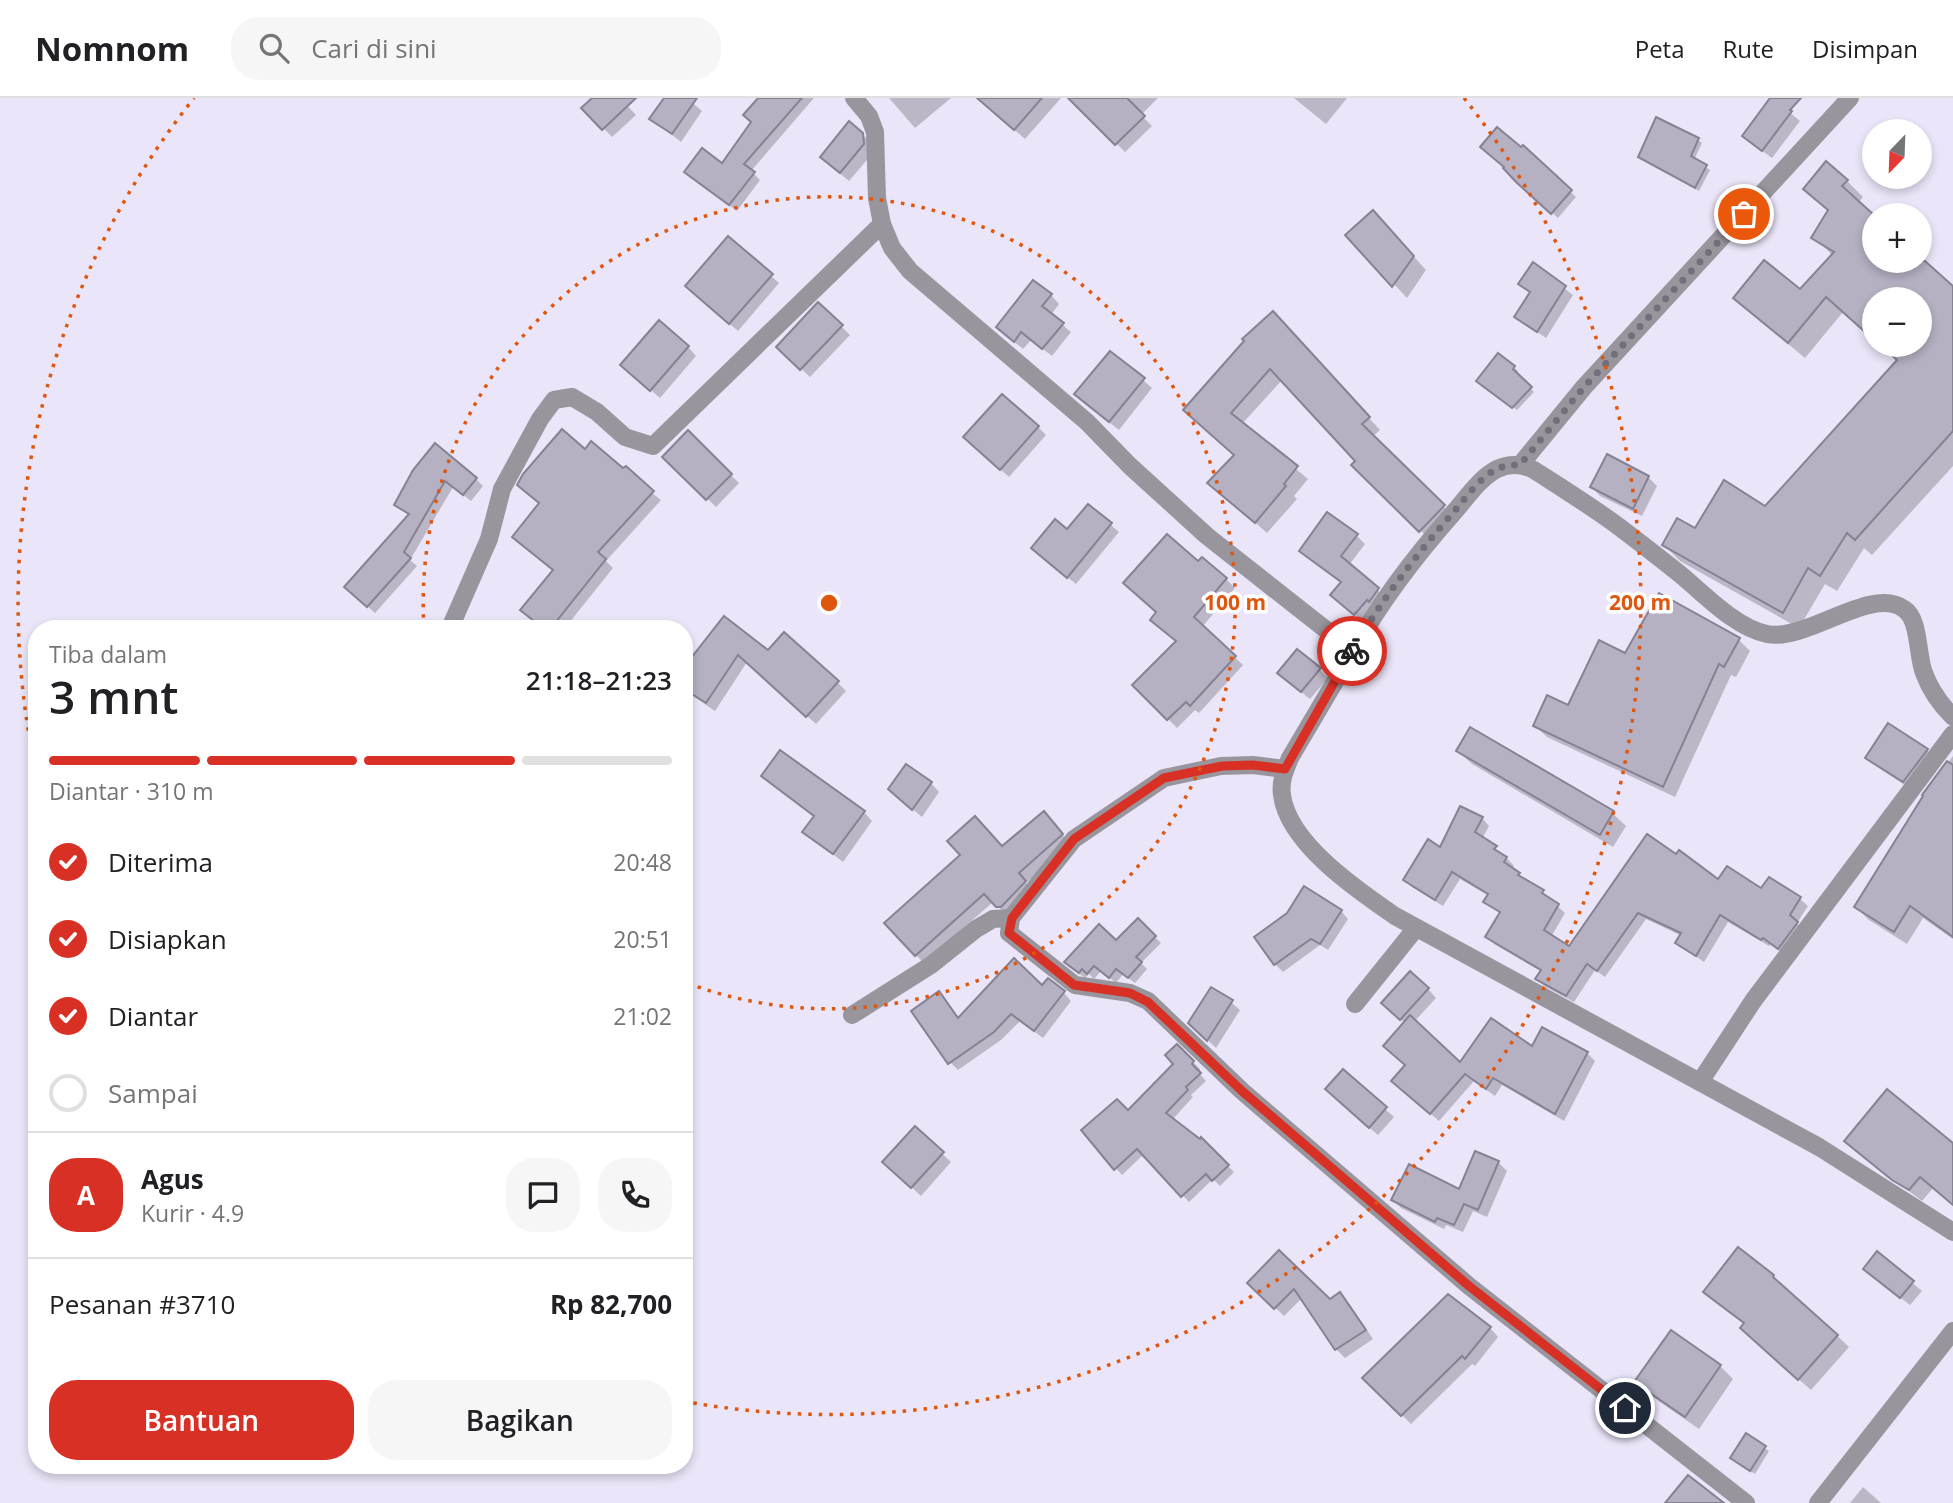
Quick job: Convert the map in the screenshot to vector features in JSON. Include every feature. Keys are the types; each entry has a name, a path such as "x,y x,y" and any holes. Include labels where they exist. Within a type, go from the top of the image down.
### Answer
{"street":[{"path":"854,98 869,116 875,132 877,198 882,224 892,248 910,271 1087,422 1130,466 1207,536 1353,651"},
{"path":"1520,465 1584,387 1850,98"},
{"path":"453,620 489,538 502,489 540,419 554,400 572,397 597,412 625,437 653,446 882,224"},
{"path":"1953,717 1923,672 1913,621 1906,609 1887,603 1868,606 1780,635 1757,631 1747,627 1716,604 1616,524 1534,470 1520,465 1500,467 1481,481 1423,546 1392,587 1373,615 1285,769 1281,785 1285,807 1298,831 1339,874 1367,897 1416,928 1819,1146 1953,1232"},
{"path":"1700,1082 1753,1002 1953,734"},
{"path":"1285,769 1253,765 1222,766 1164,778 1074,839 1012,918 1008,929 1011,936 1069,982 1079,986 1130,993 1148,1002 1242,1091 1469,1286 1746,1503"},
{"path":"852,1015 931,964 976,929 993,919 1012,918"},
{"path":"1355,1004 1416,928"},
{"path":"1818,1503 1953,1331"}],"building":[{"path":"592,98 636,98 602,130 581,108"},
{"path":"664,98 697,98 672,134 649,119"},
{"path":"758,98 802,98 744,164 755,172 729,205 684,172 702,148 722,163 751,122 743,115"},
{"path":"977,98 1042,98 1014,130"},
{"path":"1068,98 1127,98 1145,116 1115,145"},
{"path":"1770,98 1801,98 1762,151 1742,136"},
{"path":"1656,117 1699,138 1691,156 1707,165 1695,188 1638,157"},
{"path":"849,121 863,133 864,144 840,173 820,157"},
{"path":"1497,127 1521,147 1523,145 1572,190 1551,214 1480,147"},
{"path":"1826,161 1848,180 1842,186 1862,204 1862,273 1932,273 1932,267 1953,286 1953,431 1855,540 1847,533 1820,576 1808,568 1783,613 1662,545 1677,518 1695,528 1724,480 1765,506 1897,360 1894,357 1932,357 1932,287 1862,287 1862,329 1826,297 1788,343 1733,298 1764,260 1800,289 1834,252 1811,238 1828,210 1803,189"},
{"path":"1373,210 1414,256 1392,287 1345,235"},
{"path":"728,236 773,274 729,324 685,286"},
{"path":"1533,262 1566,286 1537,332 1514,317 1530,292 1518,284"},
{"path":"1033,280 1052,294 1042,306 1064,323 1042,349 1021,332 1014,342 996,327"},
{"path":"818,302 843,325 800,370 776,347"},
{"path":"1273,311 1370,417 1362,424 1445,505 1419,532 1351,465 1355,461 1270,369 1231,413 1298,466 1284,484 1286,486 1255,523 1207,483 1234,455 1183,410 1244,341 1242,339"},
{"path":"659,320 689,346 650,391 620,365"},
{"path":"1110,351 1145,378 1109,422 1074,394"},
{"path":"1498,353 1515,366 1513,369 1532,387 1512,408 1476,381"},
{"path":"1002,394 1039,426 1000,470 963,437"},
{"path":"562,429 585,449 591,441 623,468 626,466 654,491 598,552 606,559 557,620 533,620 520,610 553,570 512,537 539,503 517,485 523,474"},
{"path":"688,430 732,474 706,500 662,457"},
{"path":"435,443 477,478 463,495 445,481 404,552 411,558 367,607 344,587 409,514 394,505 413,470"},
{"path":"1607,454 1649,476 1633,509 1590,487"},
{"path":"1088,504 1112,523 1067,578 1031,548 1055,519 1067,529"},
{"path":"1327,512 1358,534 1341,556 1379,588 1369,602 1367,600 1354,615 1330,595 1341,582 1299,551"},
{"path":"1167,534 1198,561 1202,557 1227,578 1194,617 1236,656 1190,706 1186,702 1167,720 1132,685 1176,641 1150,620 1156,612 1123,583"},
{"path":"1659,593 1740,638 1724,667 1719,664 1663,787 1533,726 1547,695 1568,705 1599,640 1625,653"},
{"path":"724,616 768,650 784,632 839,681 806,717 738,655 706,703 693,695 693,656"},
{"path":"1297,649 1321,668 1301,692 1277,673"},
{"path":"1888,723 1928,749 1903,782 1865,758"},
{"path":"1470,727 1614,811 1600,835 1456,751"},
{"path":"780,750 865,811 833,854 802,832 814,816 761,776"},
{"path":"1947,761 1953,765 1953,937 1910,906 1894,932 1854,907 1922,795"},
{"path":"906,764 932,782 912,810 888,789"},
{"path":"1460,806 1483,817 1475,832 1497,846 1494,849 1507,857 1504,862 1559,904 1544,930 1569,946 1647,834 1676,854 1679,850 1718,879 1727,866 1761,888 1769,877 1801,897 1790,915 1798,922 1778,949 1720,915 1696,956 1675,943 1681,933 1638,913 1597,971 1587,964 1566,996 1535,979 1541,970 1485,937 1500,912 1483,902 1488,894 1452,872 1435,900 1403,880 1428,839 1440,847"},
{"path":"1044,811 1063,834 1019,873 1026,881 1001,907 996,907 984,894 915,956 884,923 960,855 947,841 975,816 1002,846"},
{"path":"1304,886 1342,910 1320,944 1311,939 1274,965 1254,937 1287,913"},
{"path":"1138,918 1156,936 1136,957 1142,962 1128,978 1116,969 1109,978 1094,966 1087,974 1082,969 1079,973 1064,962 1099,924 1116,940"},
{"path":"1014,958 1042,985 1048,978 1065,991 1034,1031 1011,1014 994,1032 948,1064 911,1011 939,991 958,1018"},
{"path":"1410,971 1429,988 1400,1020 1381,1003"},
{"path":"1211,987 1233,1000 1207,1041 1188,1023"},
{"path":"1410,1015 1460,1062 1491,1018 1532,1046 1542,1027 1588,1052 1555,1114 1493,1078 1486,1089 1465,1074 1430,1114 1391,1081 1405,1065 1383,1046"},
{"path":"1177,1044 1194,1061 1192,1064 1201,1073 1166,1113 1200,1139 1201,1137 1229,1165 1212,1181 1206,1174 1181,1197 1137,1149 1114,1170 1081,1130 1117,1099 1128,1110 1173,1064 1165,1055"},
{"path":"1343,1069 1387,1107 1369,1128 1325,1089"},
{"path":"1887,1089 1953,1143 1953,1205 1920,1177 1909,1190 1892,1180 1844,1141"},
{"path":"915,1126 944,1152 911,1188 882,1162"},
{"path":"1475,1151 1499,1161 1478,1210 1464,1204 1454,1225 1437,1218 1435,1222 1391,1200 1409,1164 1459,1189"},
{"path":"1738,1247 1774,1275 1773,1277 1838,1335 1798,1380 1740,1328 1744,1323 1703,1292"},
{"path":"1279,1250 1330,1299 1340,1292 1366,1330 1335,1350 1294,1289 1274,1309 1247,1283"},
{"path":"1877,1251 1914,1281 1900,1298 1863,1269"},
{"path":"1448,1294 1491,1327 1465,1359 1462,1356 1401,1416 1362,1378"},
{"path":"1671,1330 1721,1365 1685,1417 1634,1382"},
{"path":"1746,1433 1766,1446 1750,1471 1730,1458"},
{"path":"1688,1475 1724,1503 1665,1503"}],"way so far":[{"path":"1352,651 1373,615 1423,546 1481,481 1500,467 1520,465 1584,387 1744,214"}],"route":[{"path":"1352,651 1285,769 1253,765 1222,766 1164,778 1074,839 1012,918 1009,933 1074,985 1130,993 1148,1002 1242,1091 1469,1286 1625,1408"}]}
